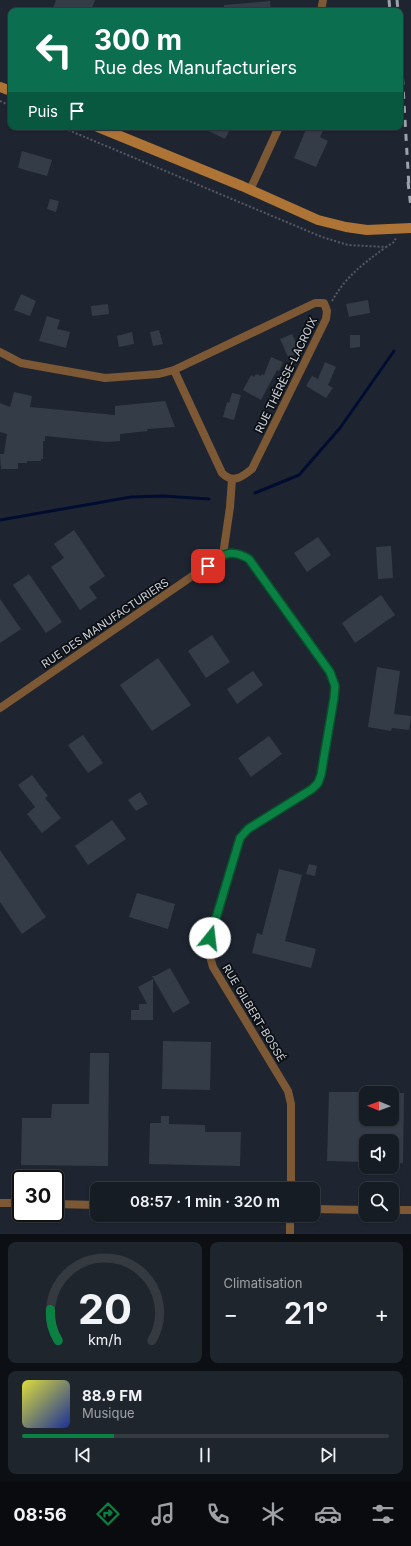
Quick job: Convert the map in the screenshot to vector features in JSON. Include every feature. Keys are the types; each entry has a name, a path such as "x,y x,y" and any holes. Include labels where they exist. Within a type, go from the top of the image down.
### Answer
{"main road":[{"path":"105,130 318,220 346,227 367,230 411,228"}],"street":[{"path":"250,190 278,130"},
{"name":"RUE THÉRÈSE-LACROIX","path":"0,352 21,363 105,378 159,374 174,370 315,303 324,304 327,311 326,319 252,469 240,478 232,479"},
{"path":"174,370 222,473 226,478 232,479 223,555"},
{"name":"RUE GILBERT-BOSSÉ","path":"223,555 230,552 240,554 249,559 330,672 335,686 321,775 318,783 312,789 248,829 240,838 210,938 209,953 213,967 288,1091 291,1104 291,1182"},
{"name":"RUE DES MANUFACTURIERS","path":"0,708 223,555"},
{"path":"0,1203 12,1203"},
{"path":"64,1204 90,1205"},
{"path":"320,1209 359,1210"},
{"path":"399,1210 411,1210"},
{"path":"290,1222 290,1234"}],"path":[{"path":"68,130 322,237 348,245 387,246"},
{"path":"327,311 340,287 355,270 394,242 398,228"}],"building":[{"path":"56,0 95,0 92,8 53,8"},
{"path":"270,1 271,8 224,8 224,5"},
{"path":"207,130 227,130 229,131 225,139"},
{"path":"306,130 324,130 320,137 328,141 316,167 294,158"},
{"path":"22,151 52,160 47,176 18,168"},
{"path":"50,199 59,201 56,212 47,209"},
{"path":"21,294 36,301 30,316 14,310"},
{"path":"368,300 370,313 349,317 346,304"},
{"path":"108,304 109,314 92,316 91,306"},
{"path":"47,316 60,320 57,329 70,332 66,348 39,341"},
{"path":"159,330 163,344 153,346 150,332"},
{"path":"132,332 134,344 119,347 117,336"},
{"path":"292,334 300,352 288,357 280,339"},
{"path":"350,335 360,335 360,347 350,348"},
{"path":"271,357 283,362 261,400 243,390 251,375 254,377 256,374 261,376 262,374 264,375"},
{"path":"325,362 336,367 328,385 333,388 326,398 306,386 312,376 318,379"},
{"path":"14,392 32,396 30,407 115,415 115,406 165,401 175,427 147,429 148,431 120,434 120,441 106,442 45,436 45,441 43,441 43,459 41,459 41,461 27,461 27,463 18,463 18,469 1,469 0,454 4,454 7,434 0,432 0,403 10,407"},
{"path":"232,393 241,395 234,420 223,417 227,402 229,403"},
{"path":"74,530 105,576 89,587 97,598 80,610 51,567 64,558 54,544"},
{"path":"318,537 331,555 307,572 294,553"},
{"path":"391,546 393,578 378,579 376,547"},
{"path":"29,574 62,622 46,633 13,585"},
{"path":"381,595 395,615 355,643 342,623"},
{"path":"0,599 21,629 0,643"},
{"path":"212,635 230,662 206,678 188,651"},
{"path":"158,658 191,705 152,731 120,685"},
{"path":"377,667 400,671 394,714 411,716 409,730 392,728 391,731 368,727"},
{"path":"253,671 263,685 237,704 227,689"},
{"path":"83,735 103,763 88,773 68,745"},
{"path":"269,736 282,754 251,777 238,758"},
{"path":"32,775 48,796 45,798 61,818 42,833 27,814 35,807 18,785"},
{"path":"140,792 148,804 136,811 128,800"},
{"path":"112,820 126,839 88,865 75,846"},
{"path":"0,850 46,917 22,934 0,902"},
{"path":"309,864 317,866 315,876 306,874"},
{"path":"279,869 302,875 285,941 316,949 311,968 252,953 257,933 262,935"},
{"path":"137,893 175,904 168,929 129,917"},
{"path":"170,968 190,1003 173,1013 152,976 155,976"},
{"path":"153,979 153,1020 131,1020 131,1010 139,1010 139,1004 147,1004 138,987"},
{"path":"163,1041 211,1042 210,1090 162,1089"},
{"path":"90,1053 109,1053 108,1166 21,1165 22,1118 51,1118 52,1104 89,1104"},
{"path":"329,1092 359,1092 359,1126 399,1126 399,1093 404,1093 403,1163 399,1163 399,1134 359,1134 359,1162 327,1161"},
{"path":"161,1116 169,1116 169,1124 205,1125 205,1132 241,1132 240,1166 149,1164 150,1123 161,1123"}],"waterway":[{"path":"255,493 299,475 340,428 394,351"},
{"path":"0,520 131,497 163,496 209,499"}],"railway":[{"path":"389,0 390,8"},
{"path":"397,0 398,8"},
{"path":"403,86 409,187"},
{"path":"408,182 411,208"}],"route":[{"path":"208,566 223,555 230,552 240,554 249,559 330,672 335,686 321,775 318,783 312,789 248,829 240,838 210,938"}]}
